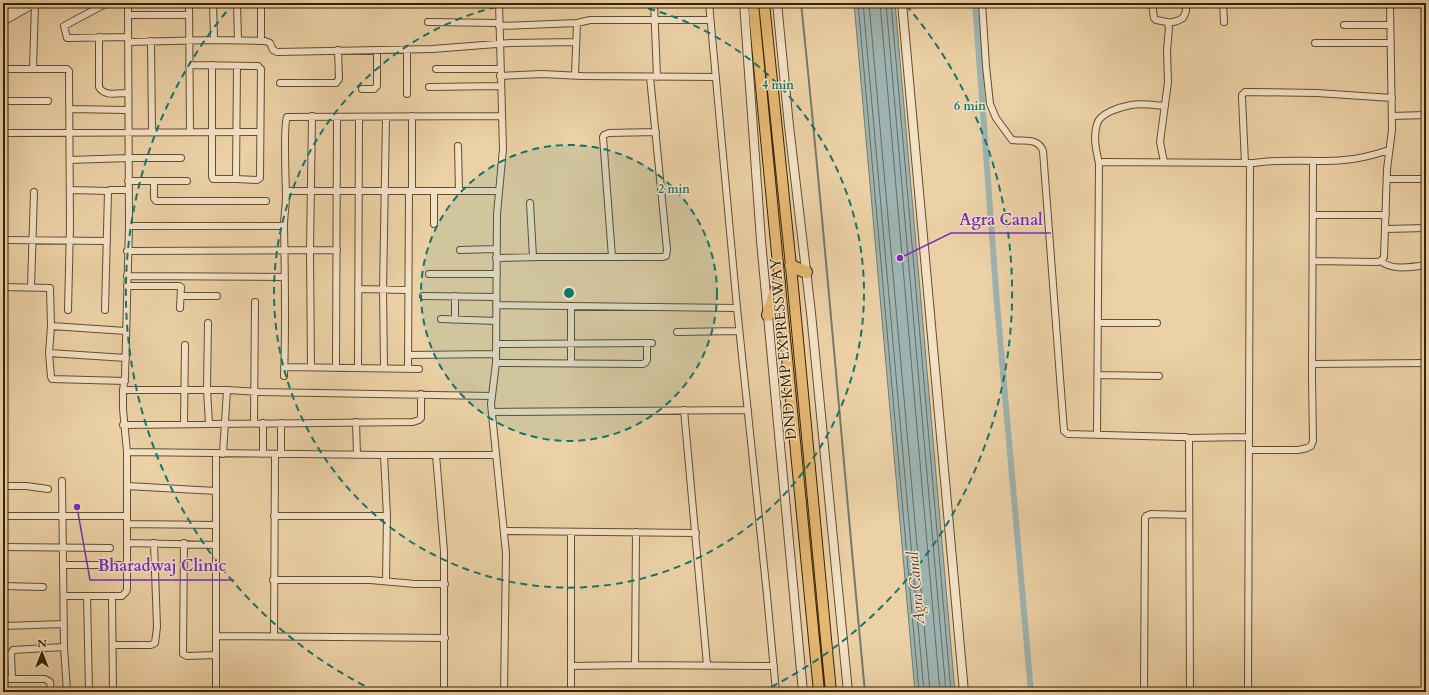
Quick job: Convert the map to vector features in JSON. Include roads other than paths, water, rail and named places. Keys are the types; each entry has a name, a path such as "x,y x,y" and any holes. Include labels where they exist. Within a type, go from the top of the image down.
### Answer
{"highway":[{"name":"DND KMP EXPRESSWAY","path":"753,3 819,692"},
{"name":"DND KMP EXPRESSWAY","path":"764,3 791,266 831,692"},
{"path":"791,266 806,272"},
{"path":"768,315 779,282"}],"street":[{"path":"3,12 19,3"},
{"path":"3,20 35,3 33,69"},
{"path":"108,3 64,26 67,38 98,37 151,41 261,41 269,42 273,50 277,52 407,49 576,42"},
{"path":"64,596 122,596 126,592 127,452 123,424 123,390 126,358 129,226 127,110 128,3"},
{"path":"189,3 190,132"},
{"path":"213,3 214,40"},
{"path":"237,3 238,40"},
{"path":"261,3 261,41"},
{"path":"499,3 500,86 503,149 496,249 496,363 492,396 492,412 505,531 506,570 504,692"},
{"path":"654,3 657,77"},
{"path":"709,3 739,331 776,692"},
{"path":"744,3 761,241 803,692"},
{"path":"777,3 806,272 848,692"},
{"path":"902,3 964,692"},
{"path":"982,3 989,96 993,112 1012,140 1033,141 1040,144 1043,151 1065,432 1068,434 1179,436 1188,438 1249,437"},
{"path":"1152,3 1154,18 1156,20 1168,23 1183,18 1185,15 1186,3"},
{"path":"1223,3 1224,22"},
{"path":"1313,261 1377,262 1383,259 1385,254 1387,179 1389,150 1392,138 1390,3"},
{"path":"128,15 189,15"},
{"path":"428,22 499,24 576,23 590,20 710,20"},
{"path":"575,75 576,23"},
{"path":"1164,162 1160,142 1168,82 1168,23"},
{"path":"1344,25 1390,25"},
{"path":"98,37 100,90 106,93 127,93"},
{"path":"151,41 152,132"},
{"path":"1315,43 1391,43"},
{"path":"407,49 407,94"},
{"path":"280,83 336,83 339,79 338,50"},
{"path":"362,89 374,89 377,86 377,50"},
{"path":"189,65 212,65 258,66 261,69 260,178 257,180 212,179 212,65"},
{"path":"236,179 237,66"},
{"path":"3,69 60,68 68,70 70,73 70,241 68,310"},
{"path":"436,69 575,75 716,77"},
{"path":"496,258 663,257 667,254 650,77"},
{"path":"429,87 500,86"},
{"path":"1248,692 1248,163 1242,95 1245,92 1317,93 1392,98"},
{"path":"3,101 48,101"},
{"path":"1097,434 1099,163 1094,143 1097,122 1103,115 1131,105 1165,106"},
{"path":"70,109 127,110"},
{"path":"1392,116 1426,115"},
{"path":"284,376 286,277 284,226 286,191 286,119 288,116 501,116"},
{"path":"311,367 310,191 312,116"},
{"path":"336,368 338,116"},
{"path":"408,369 408,290 412,116"},
{"path":"358,368 359,117"},
{"path":"384,368 383,290 386,117"},
{"path":"3,133 260,132"},
{"path":"612,257 603,137 609,133 656,132"},
{"path":"458,146 459,191"},
{"path":"1099,163 1248,163 1270,161 1353,160 1389,150"},
{"path":"70,160 181,158"},
{"path":"1249,450 1298,450 1311,446 1313,434 1312,161"},
{"path":"1387,179 1426,179"},
{"path":"128,180 187,181"},
{"path":"154,181 154,198 156,201 266,201"},
{"path":"70,190 128,190"},
{"path":"105,310 109,191"},
{"path":"286,191 499,191"},
{"path":"434,191 434,224"},
{"path":"31,287 34,192"},
{"path":"530,203 533,257"},
{"path":"1313,215 1386,215"},
{"path":"129,226 284,226"},
{"path":"1385,229 1426,228"},
{"path":"3,240 107,241"},
{"path":"460,250 496,249"},
{"path":"128,251 337,250"},
{"path":"1381,261 1387,266 1394,267 1426,265"},
{"path":"429,274 497,274"},
{"path":"127,276 286,277"},
{"path":"127,286 178,285 181,287 180,308"},
{"path":"3,287 50,288 51,326 48,353 52,379 125,381"},
{"path":"358,288 408,290"},
{"path":"181,296 217,296"},
{"path":"423,296 496,297"},
{"path":"455,296 455,320"},
{"path":"254,423 255,302"},
{"path":"496,305 737,308"},
{"path":"571,306 571,363"},
{"path":"441,319 496,321"},
{"path":"208,323 209,424"},
{"path":"1098,323 1157,323"},
{"path":"51,326 126,331"},
{"path":"677,332 739,331"},
{"path":"496,344 650,343 647,360 644,364 496,363"},
{"path":"184,424 185,345"},
{"path":"48,353 126,358"},
{"path":"408,355 496,354"},
{"path":"1312,364 1426,363"},
{"path":"284,367 419,369"},
{"path":"1098,376 1159,376"},
{"path":"123,390 227,390 259,392 492,396"},
{"path":"216,692 216,491 225,424 227,390"},
{"path":"123,424 417,421 422,415 421,394"},
{"path":"684,410 707,666"},
{"path":"492,412 748,410"},
{"path":"356,422 357,455"},
{"path":"263,423 263,454"},
{"path":"274,636 274,516 281,423"},
{"path":"1188,438 1190,445 1190,692"},
{"path":"127,452 220,454 496,455"},
{"path":"384,455 387,516 386,581"},
{"path":"436,455 443,536 445,584 444,692"},
{"path":"62,481 66,692"},
{"path":"3,486 26,486 48,490"},
{"path":"127,486 216,491"},
{"path":"1144,692 1145,518 1151,514 1189,515"},
{"path":"3,516 127,516"},
{"path":"274,516 387,516"},
{"path":"127,524 216,525"},
{"path":"505,531 696,533"},
{"path":"571,532 571,692"},
{"path":"635,665 636,532"},
{"path":"127,543 216,544"},
{"path":"114,645 151,645 156,643 157,627 154,543"},
{"path":"184,543 182,654 187,656 216,655"},
{"path":"3,547 110,548"},
{"path":"64,565 126,566"},
{"path":"273,580 386,581 415,584 445,584"},
{"path":"3,586 43,586"},
{"path":"87,596 89,692"},
{"path":"112,596 114,645 113,692"},
{"path":"3,626 64,624"},
{"path":"216,636 445,638"},
{"path":"12,679 11,654 13,650 64,647"},
{"path":"571,666 774,666"},
{"path":"3,679 44,679 50,682 51,692"},
{"path":"312,692 496,692"}],"water":[{"path":"854,3 895,3 955,692 915,692"}],"waterway":[{"path":"801,3 865,692"},
{"path":"975,3 997,304 1031,692"}],"place":[{"name":"Agra Canal","path":"900,258"},
{"name":"Bharadwaj Clinic","path":"77,507"}]}
